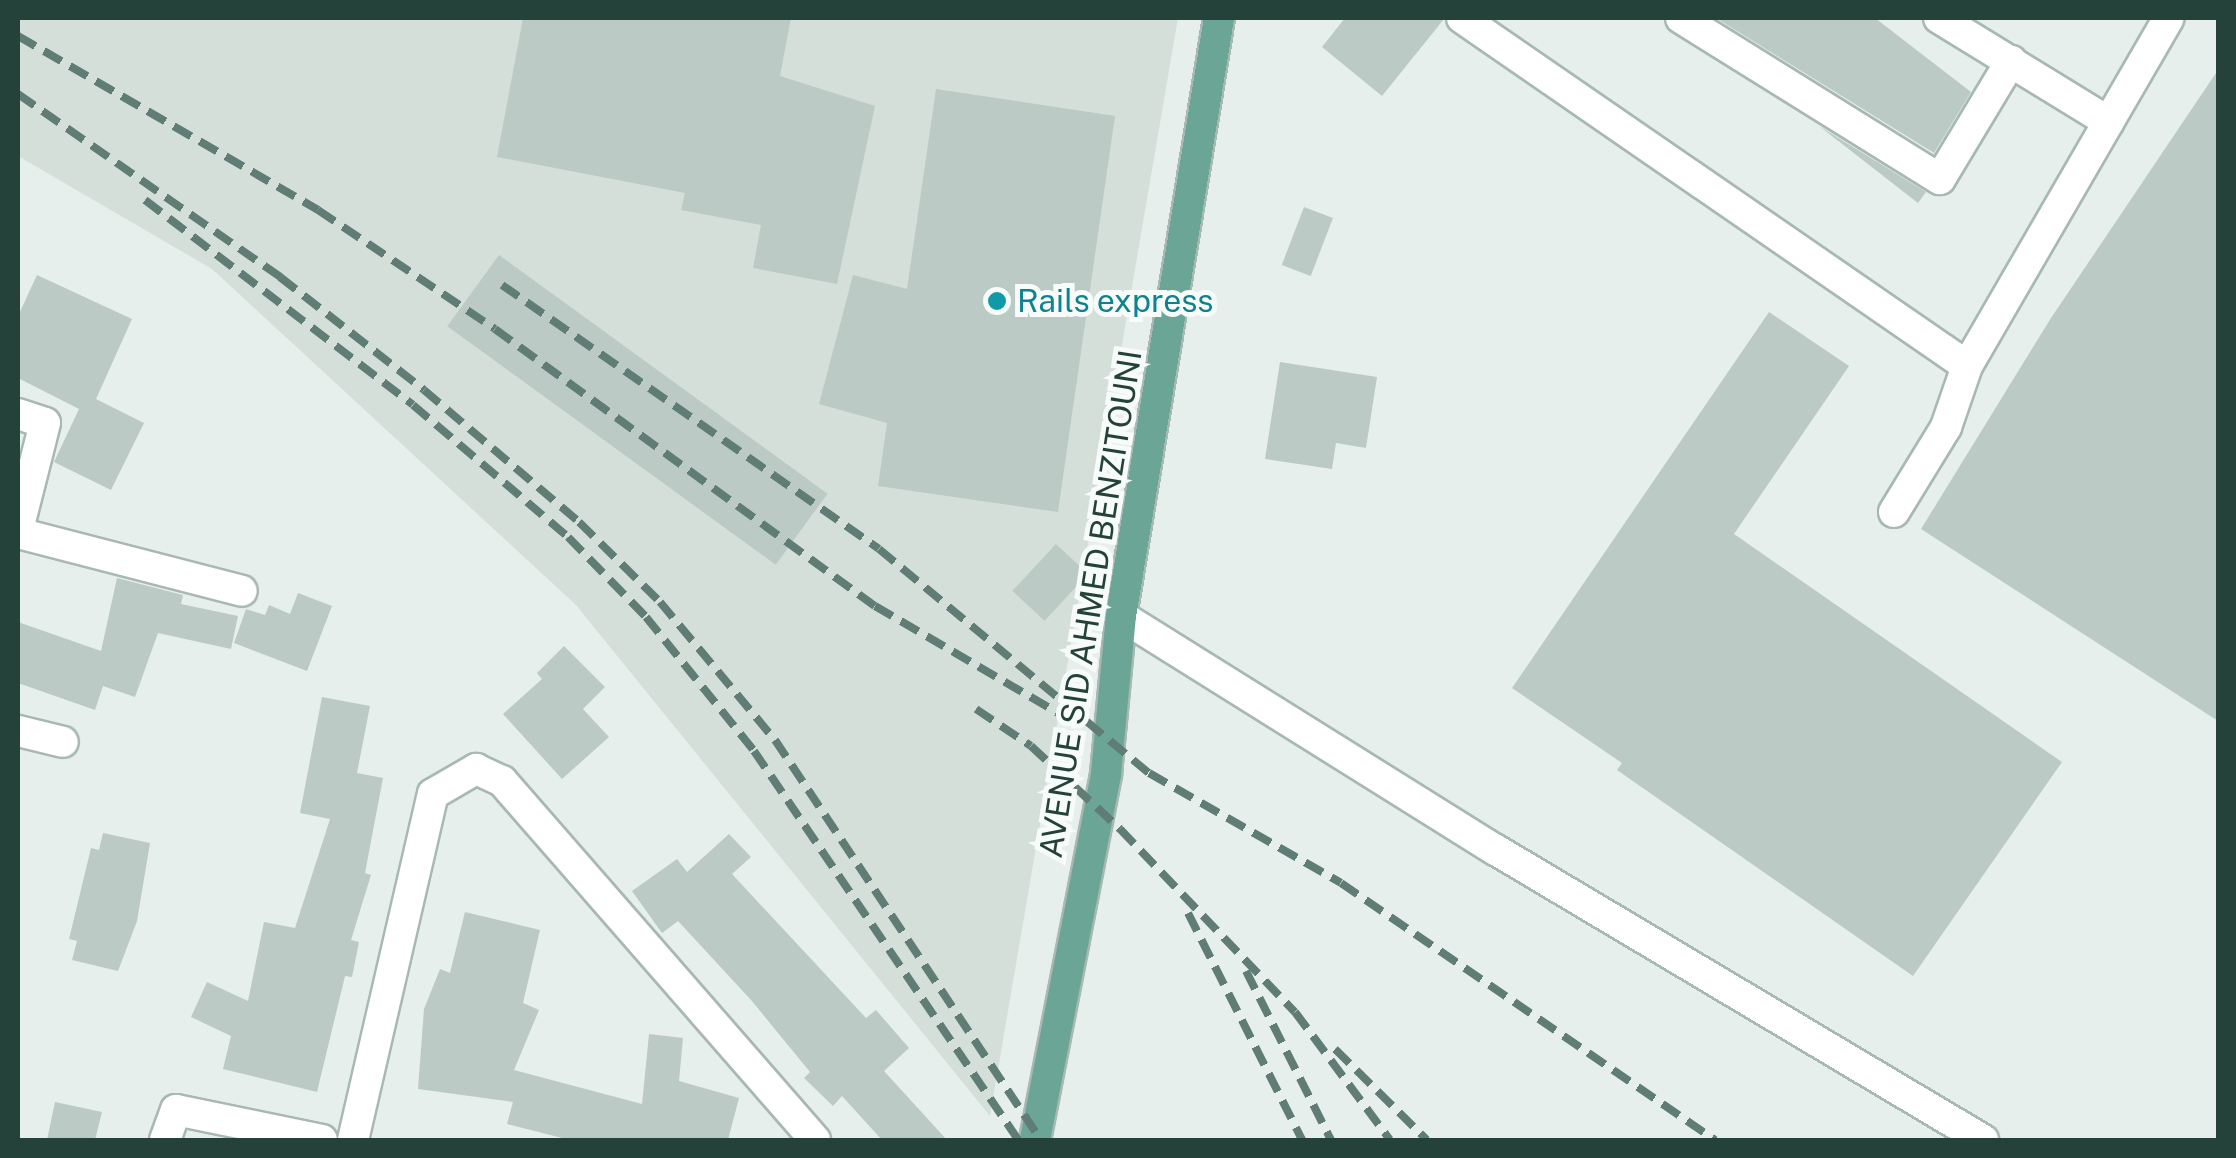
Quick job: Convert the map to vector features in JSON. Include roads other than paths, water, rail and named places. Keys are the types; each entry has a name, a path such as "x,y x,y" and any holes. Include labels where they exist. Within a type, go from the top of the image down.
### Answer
{"main road":[{"name":"AVENUE SID AHMED BENZITOUNI","path":"1035,1140 1106,774 1121,616 1219,18"}],"street":[{"path":"1462,18 1966,366"},
{"path":"1681,18 1940,179 2010,61"},
{"path":"1939,18 2109,122"},
{"path":"1894,512 1946,426 1966,366 2169,18"},
{"path":"18,414 45,423 18,531 242,591"},
{"path":"1121,616 1496,850 1983,1140"},
{"path":"18,732 63,742"},
{"path":"353,1140 433,794 476,770 502,781 814,1140"},
{"path":"165,1140 176,1110 322,1140"}],"railway":[{"path":"18,36 318,210 495,329 875,606 1065,717"},
{"path":"18,94 280,277 424,390 579,522 660,602 775,740 1041,1140"},
{"path":"145,200 413,405 568,537 646,617 754,751 1018,1140"},
{"path":"502,285 879,549 1149,773 1341,883 1715,1140"},
{"path":"976,709 1031,746 1120,829 1295,1012 1390,1140"},
{"path":"1188,913 1302,1140"},
{"path":"1246,971 1331,1140"},
{"path":"1335,1049 1427,1140"}],"place":[{"name":"Rails express","path":"997,301"}]}
